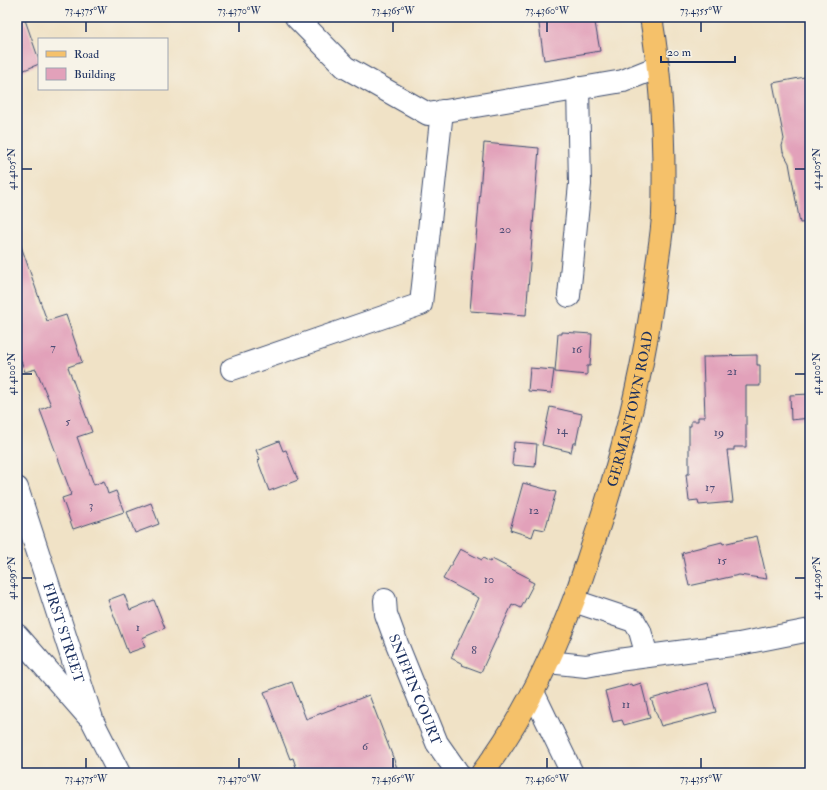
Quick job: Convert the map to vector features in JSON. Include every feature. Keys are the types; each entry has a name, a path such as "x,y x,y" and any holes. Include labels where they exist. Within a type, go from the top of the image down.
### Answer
{"main road":[{"name":"GERMANTOWN ROAD","path":"482,773 496,754 533,692 548,662 574,601 602,516 625,438 650,322 663,217 663,125 658,67 651,17"}],"street":[{"path":"296,17 345,67 428,114 623,81 658,67"},
{"path":"569,296 580,184 578,88"},
{"path":"232,369 421,304 442,111"},
{"name":"FIRST STREET","path":"17,488 93,722 118,773"},
{"name":"SNIFFIN COURT","path":"385,600 386,614 437,743 458,773"},
{"path":"574,601 634,621 640,631 647,656"},
{"path":"548,662 586,666 618,660 739,644 810,630"},
{"path":"17,635 93,722"},
{"path":"533,692 572,773"}],"building":[{"path":"17,17 24,17 38,57 38,64 17,73"},
{"path":"538,17 594,17 600,51 544,60"},
{"path":"810,76 810,222 800,223 789,163 783,152 782,146 784,139 773,83"},
{"path":"484,143 539,148 526,315 470,311"},
{"path":"17,243 20,243 47,321 66,315 82,362 68,367 92,432 77,437 94,485 104,481 108,494 116,491 124,512 73,529 62,498 71,495 71,493 40,410 51,405 36,369 25,372 17,349"},
{"path":"562,332 592,334 590,366 587,366 587,375 555,372 558,334 562,334"},
{"path":"757,355 757,365 760,365 760,386 746,386 746,447 734,447 734,450 727,450 733,502 699,505 698,500 689,501 686,474 689,474 689,426 691,426 691,421 698,421 698,417 705,417 703,357"},
{"path":"530,368 554,370 551,393 528,391"},
{"path":"810,394 810,418 791,420 790,395"},
{"path":"550,407 582,414 576,443 573,443 571,452 542,445"},
{"path":"279,441 283,451 286,450 298,480 269,491 258,461 260,459 256,450"},
{"path":"514,442 537,444 535,467 512,465"},
{"path":"523,483 556,492 545,530 535,528 532,537 510,530"},
{"path":"151,503 159,524 135,533 127,512"},
{"path":"757,536 767,579 739,575 689,586 682,553 722,542 723,544"},
{"path":"460,549 482,560 483,558 490,562 492,559 529,578 528,580 534,583 521,608 512,605 481,672 462,665 463,664 451,658 479,598 443,579"},
{"path":"124,594 130,610 154,600 165,628 142,638 145,647 128,653 108,600"},
{"path":"292,682 306,719 369,695 399,773 298,773 293,758 290,759 264,692"},
{"path":"641,683 650,718 624,725 622,720 613,722 605,691"},
{"path":"708,683 716,712 661,726 651,699"}]}
